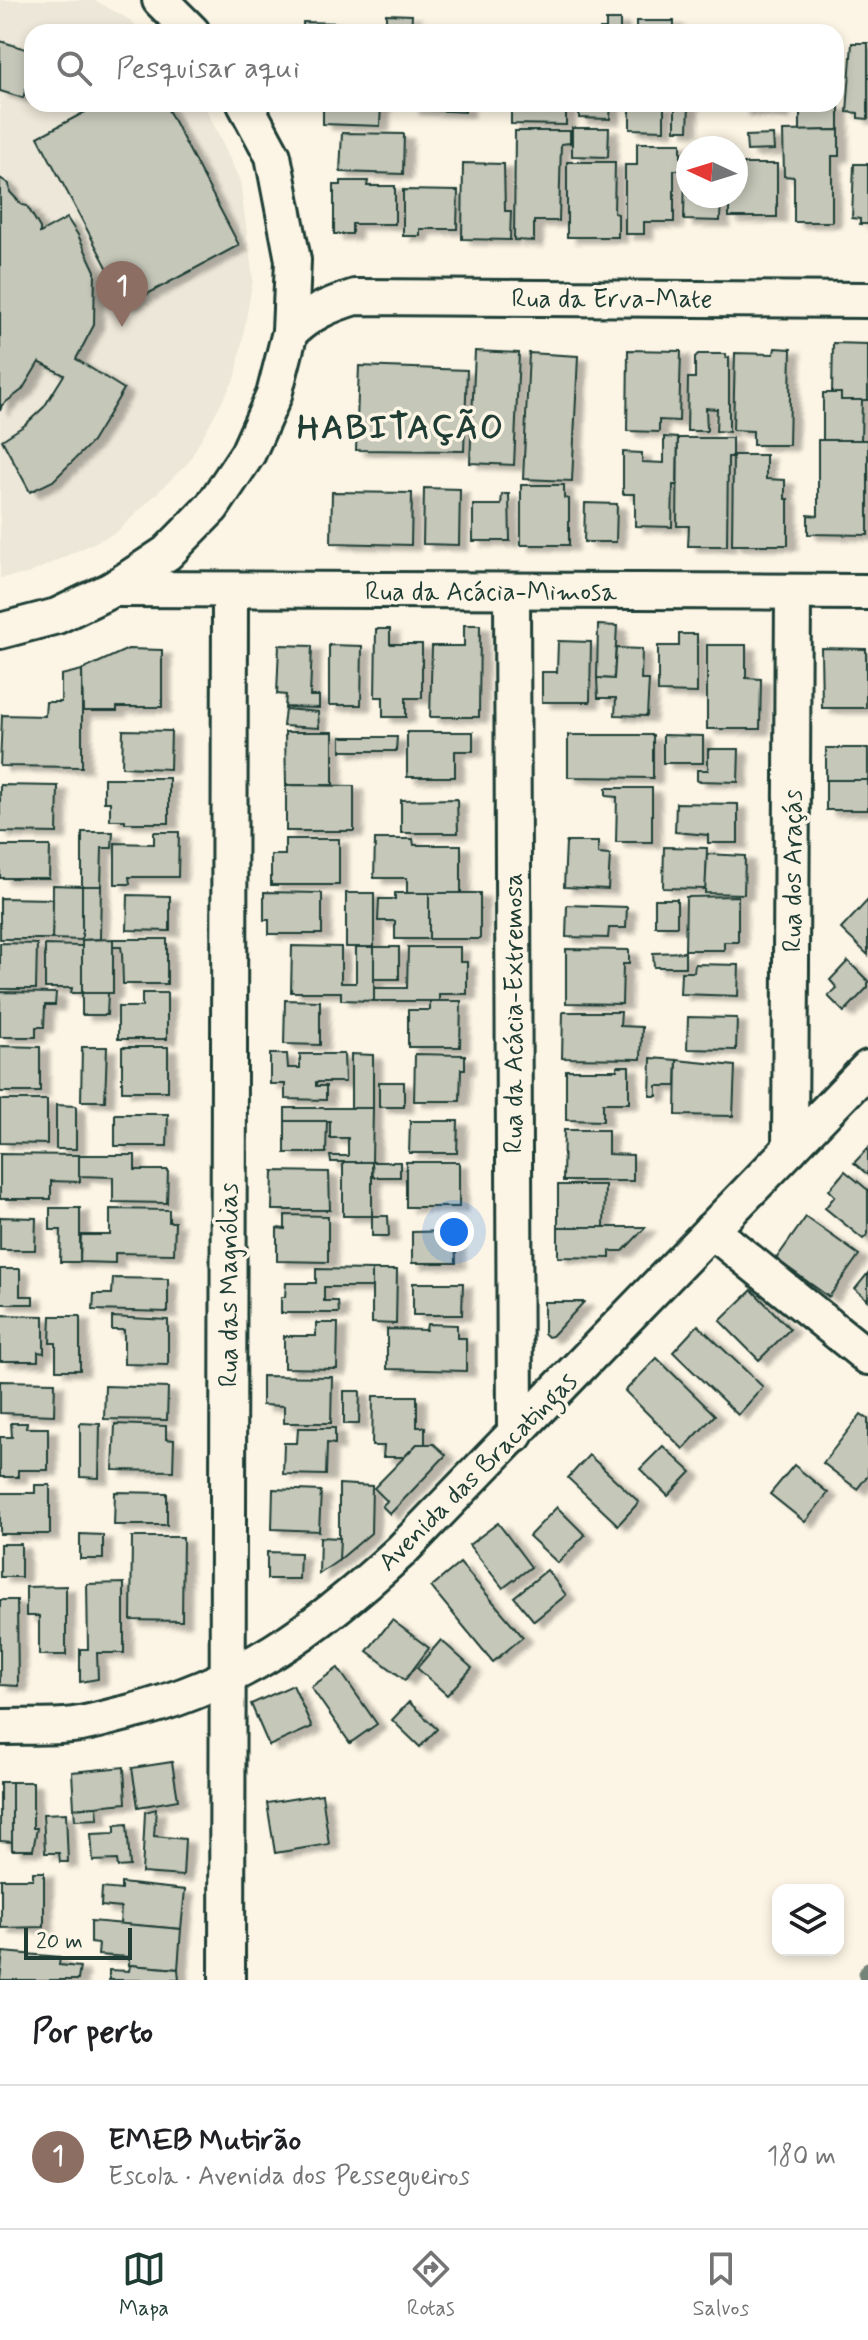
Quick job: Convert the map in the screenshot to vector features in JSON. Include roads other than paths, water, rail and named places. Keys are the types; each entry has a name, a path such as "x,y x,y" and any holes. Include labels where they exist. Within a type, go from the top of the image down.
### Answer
{"street":[{"path":"160,0 184,24"},
{"path":"0,631 57,616 113,589 167,553 212,507 248,453 274,395 290,332 293,260 273,156 249,112"},
{"name":"Rua da Erva-Mate","path":"293,260 327,287 355,297"},
{"name":"Rua da Erva-Mate","path":"290,332 307,316 355,297 868,300"},
{"name":"Rua da Acácia-Mimosa","path":"113,589 868,592"},
{"name":"Rua das Magnólias","path":"227,1980 230,591"},
{"name":"Rua da Acácia-Extremosa","path":"512,591 515,1435"},
{"name":"Rua dos Araçás","path":"790,1149 793,592"},
{"name":"Avenida das Bracatingas","path":"0,1727 75,1725 161,1705 228,1679 295,1639 348,1600 515,1435 868,1068"},
{"path":"711,1230 868,1357"}],"waterway":[{"path":"865,1980 863,1973 868,1967"}],"place":[{"name":"EMEB Mutirão","path":"122,327"}],"district":[{"name":"HABITAÇÃO","path":"401,426"}]}
